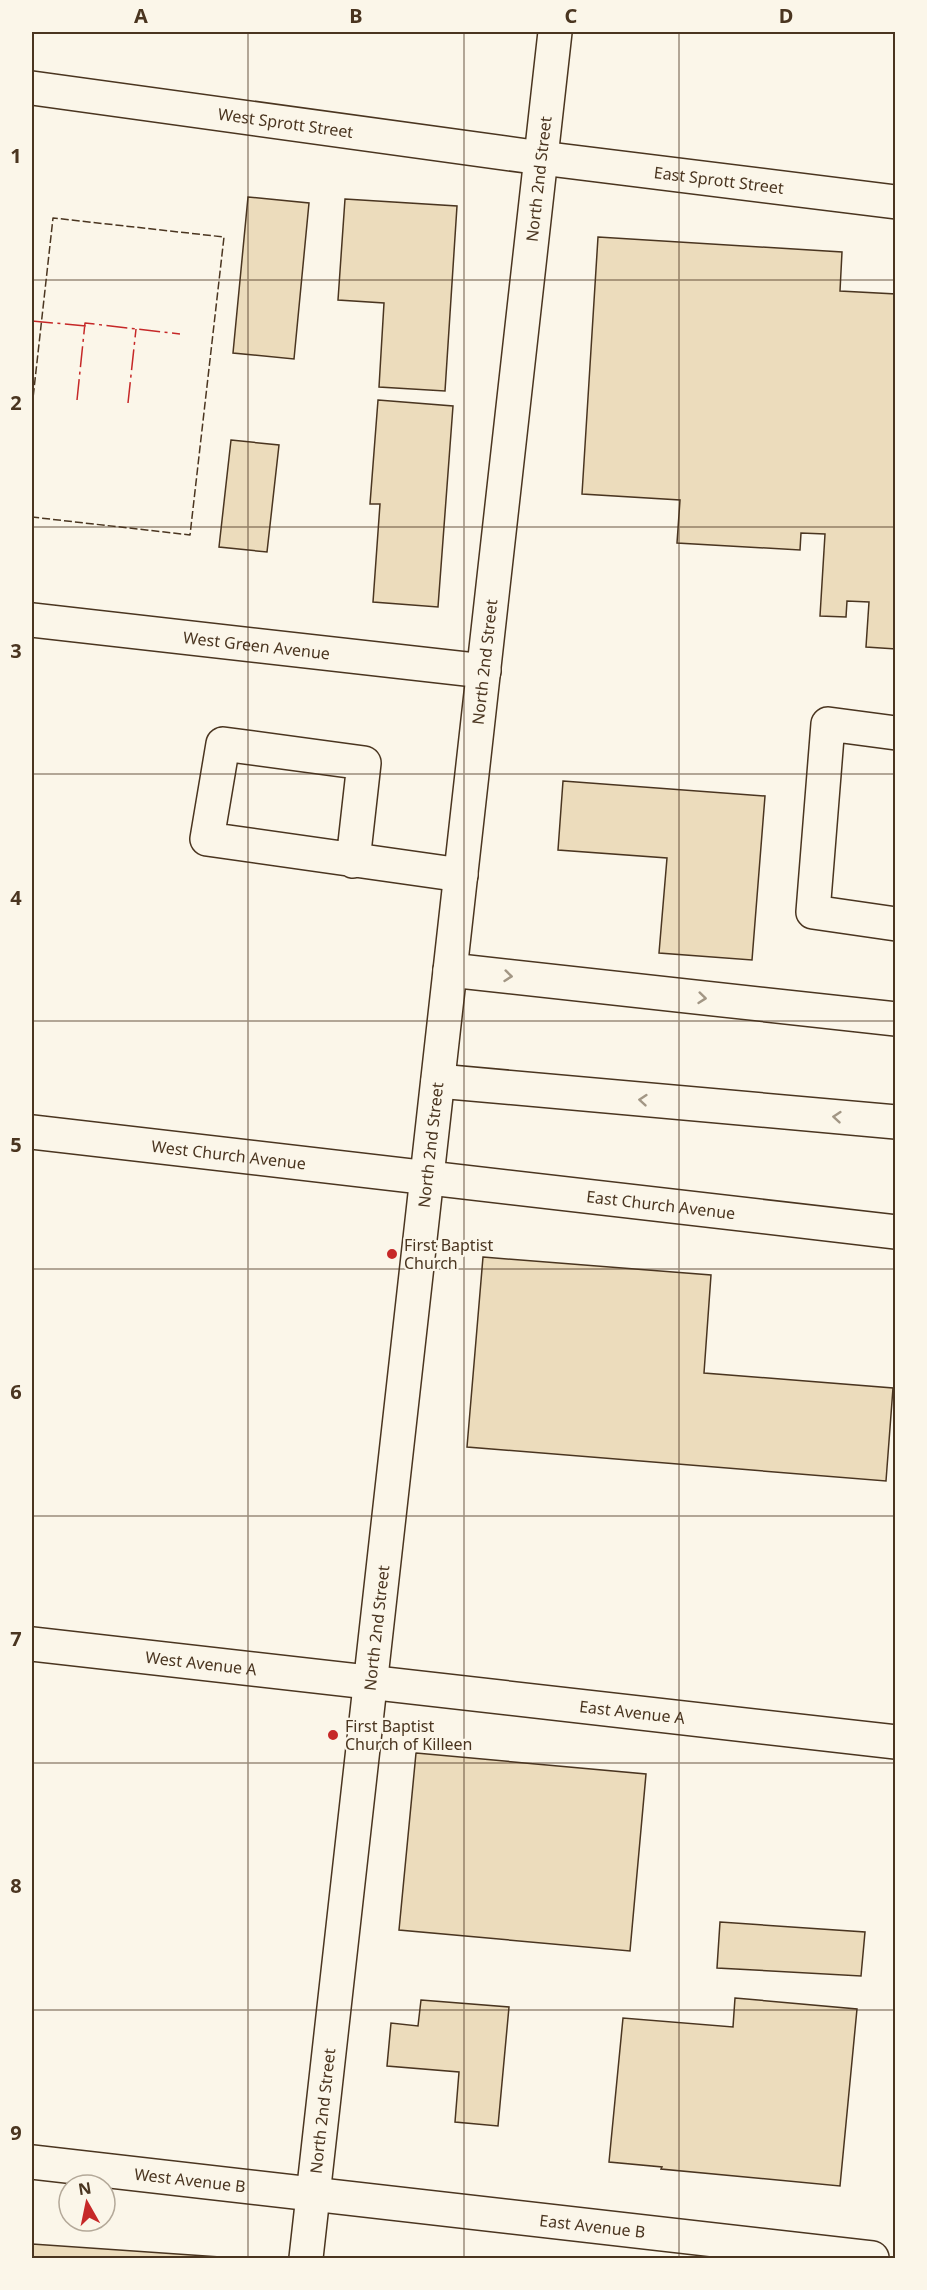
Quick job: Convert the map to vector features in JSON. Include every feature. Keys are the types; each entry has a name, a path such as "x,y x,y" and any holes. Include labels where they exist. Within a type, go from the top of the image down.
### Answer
{"street":[{"name":"North 2nd Street","path":"306,2259 555,32"},
{"name":"West Sprott Street","path":"32,88 541,158"},
{"name":"East Sprott Street","path":"541,158 896,202"},
{"name":"West Green Avenue","path":"32,620 484,671"},
{"path":"896,733 828,724 813,912 896,924"},
{"path":"353,861 364,763 223,744 207,840 353,861 461,875"},
{"path":"450,970 896,1019"},
{"path":"438,1081 896,1122"},
{"name":"West Church Avenue","path":"32,1132 427,1179"},
{"name":"East Church Avenue","path":"427,1179 896,1232"},
{"name":"West Avenue A","path":"32,1644 370,1681"},
{"name":"East Avenue A","path":"370,1681 896,1742"},
{"name":"West Avenue B","path":"32,2162 313,2193"},
{"name":"East Avenue B","path":"313,2193 872,2259"}],"building":[{"path":"248,197 309,203 294,359 233,353"},
{"path":"345,199 457,206 445,391 379,387 384,303 338,300"},
{"path":"598,237 842,252 840,291 896,294 896,649 866,647 869,602 847,601 846,617 820,616 825,534 801,533 800,550 677,543 680,500 582,494"},
{"path":"378,400 453,406 438,607 373,602 380,504 370,504"},
{"path":"231,440 279,445 267,552 219,547"},
{"path":"563,781 765,796 752,960 659,953 667,858 558,850"},
{"path":"483,1257 711,1275 704,1373 893,1388 886,1481 467,1447"},
{"path":"416,1753 646,1774 630,1951 399,1930"},
{"path":"720,1922 865,1932 861,1976 717,1968"},
{"path":"735,1998 857,2009 840,2186 609,2162 623,2018 733,2027"},
{"path":"421,2000 509,2007 498,2126 455,2122 459,2072 387,2066 391,2023 418,2026"},
{"path":"32,2244 235,2258 32,2258"}],"fence":[{"path":"32,407 53,218 224,237 190,535 32,517"}],"power":[{"path":"32,321 87,326"},
{"path":"77,400 85,323 180,334"},
{"path":"128,403 136,329"}],"place":[{"name":"First Baptist Church","path":"392,1254"},
{"name":"First Baptist Church of Killeen","path":"333,1735"}]}
